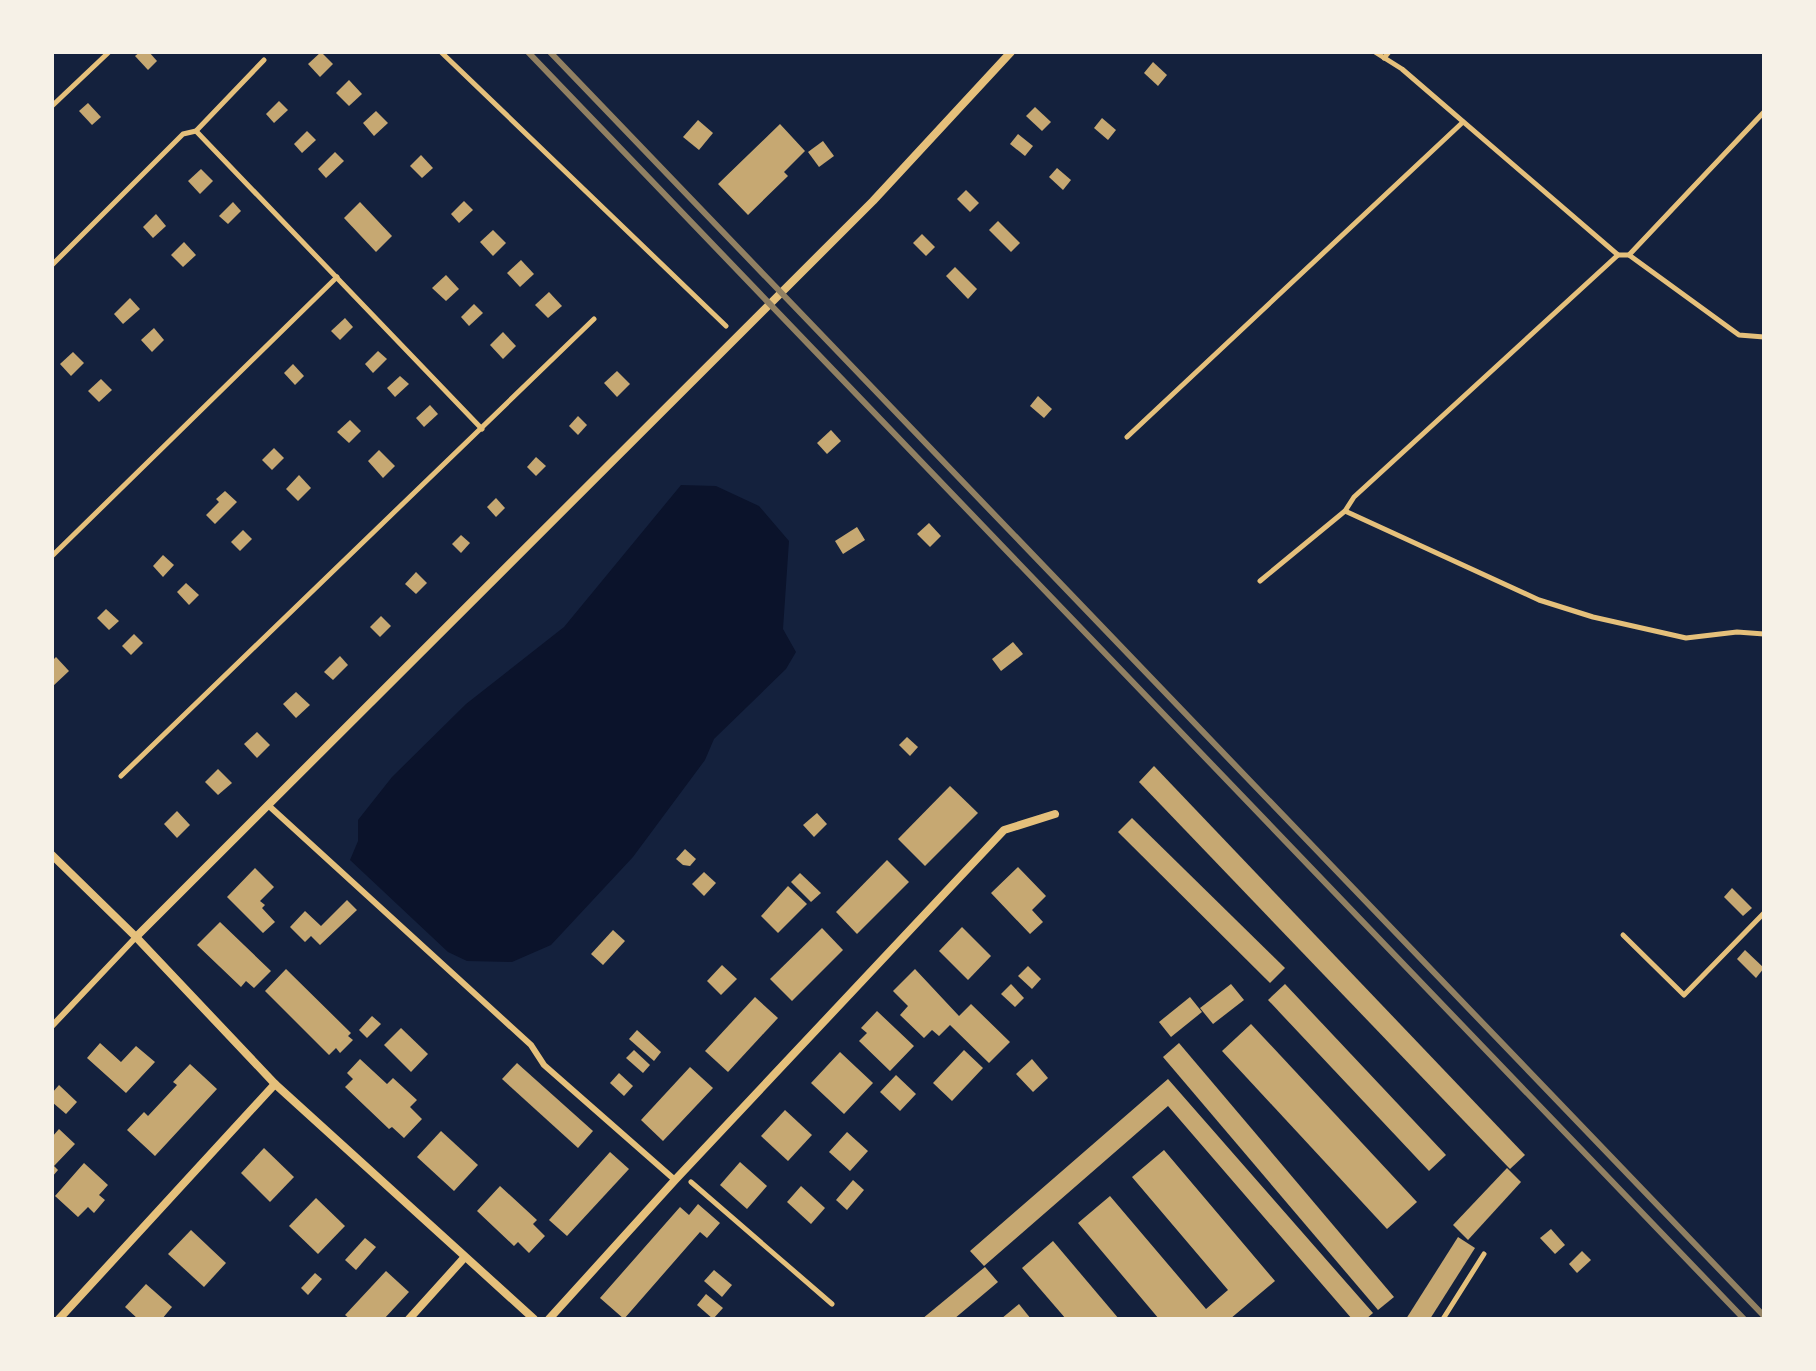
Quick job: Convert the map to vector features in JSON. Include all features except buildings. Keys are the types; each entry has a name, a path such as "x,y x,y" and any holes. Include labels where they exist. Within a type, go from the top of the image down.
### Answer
{"street":[{"path":"136,937 873,201 1011,52"},
{"path":"549,1319 1004,830 1055,814"},
{"path":"52,855 136,937 275,1084 534,1319"},
{"path":"59,1319 275,1084"},
{"path":"409,1319 464,1258"}],"lane":[{"path":"268,805 531,1045 544,1065 678,1177"},
{"path":"52,1026 136,937"}],"path":[{"path":"52,106 109,52"},
{"path":"441,52 736,336"},
{"path":"1375,52 1402,69 1618,255 1629,255 1739,335 1764,337"},
{"path":"1384,58 1389,52"},
{"path":"52,265 183,134 196,131 264,60"},
{"path":"1629,255 1764,112"},
{"path":"1127,437 1463,122"},
{"path":"196,131 482,429"},
{"path":"1260,581 1345,511 1354,497 1618,255"},
{"path":"52,556 337,277"},
{"path":"121,776 594,319"},
{"path":"1345,511 1539,600 1593,617 1686,638 1737,632 1764,634"},
{"path":"1623,935 1684,995 1764,913"},
{"path":"678,1177 832,1304"},
{"path":"1443,1319 1484,1254"}],"water":[{"path":"681,485 716,486 759,506 789,541 783,629 796,652 786,669 714,739 705,760 633,857 551,945 512,962 467,961 448,952 350,860 358,841 358,820 392,777 466,704 564,627"}],"railway":[{"path":"528,52 1744,1319"},
{"path":"550,52 1764,1316"}]}
